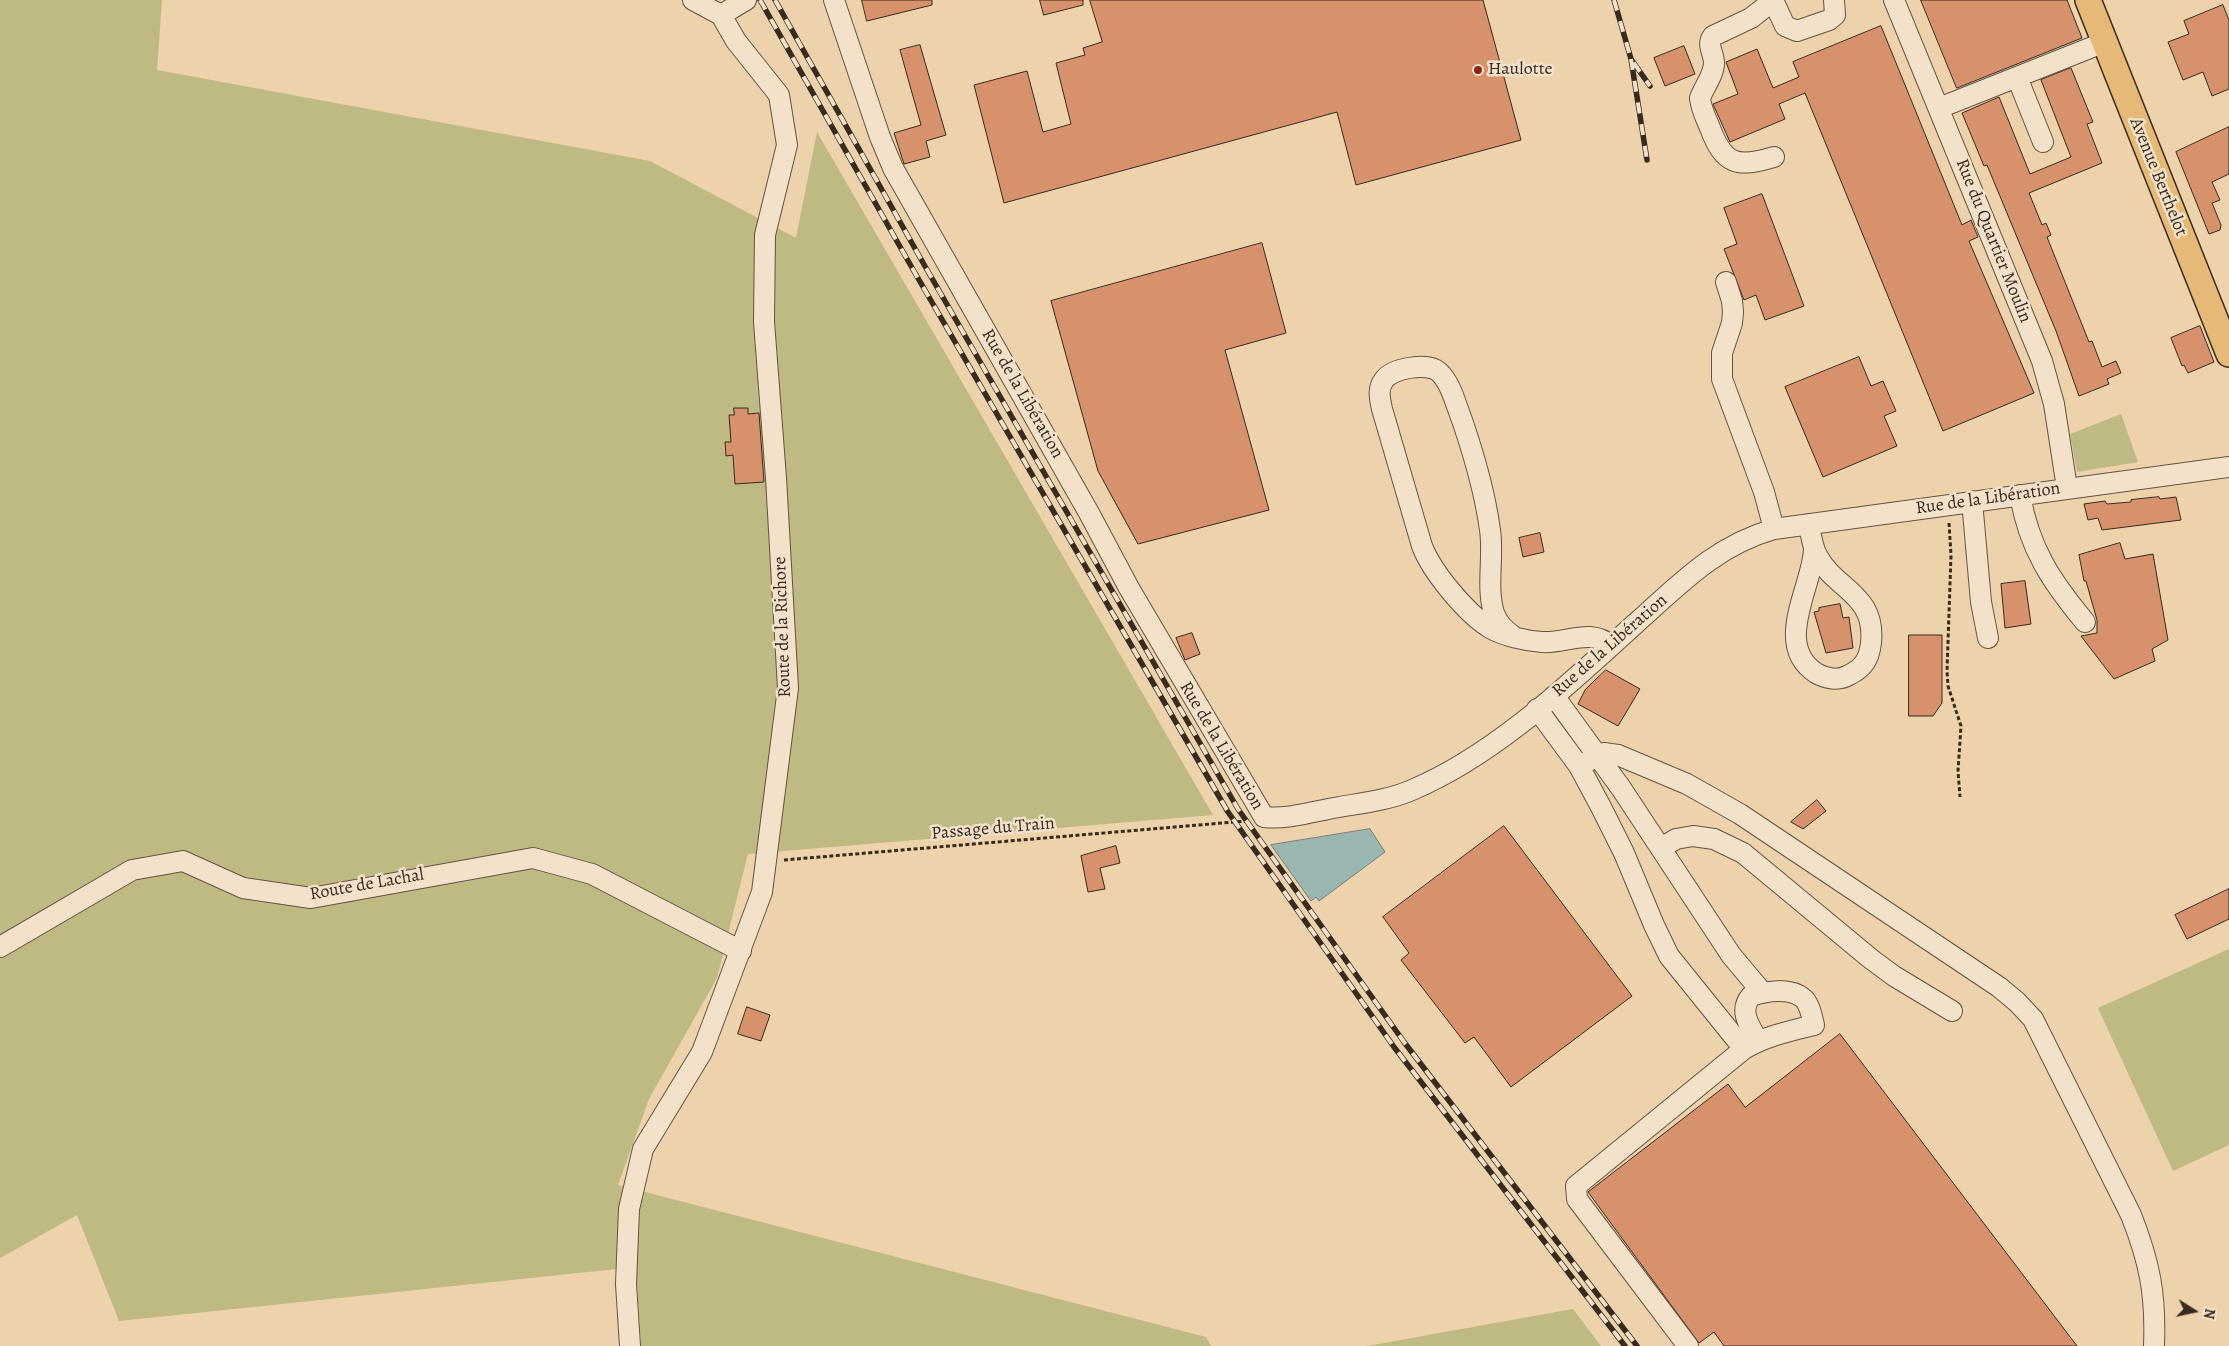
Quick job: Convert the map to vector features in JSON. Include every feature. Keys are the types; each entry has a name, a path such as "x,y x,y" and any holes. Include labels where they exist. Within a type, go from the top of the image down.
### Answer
{"main road":[{"name":"Avenue Berthelot","path":"2088,0 2229,354"}],"street":[{"path":"693,0 721,15 744,1"},
{"name":"Rue de la Libération","path":"834,0 880,137 893,168 1089,513 1129,588 1256,807 1264,817 1281,816 1388,798 1412,791 1475,756 1554,696 1688,577 1724,550 1748,537 1774,529 2067,488 2229,468"},
{"path":"1774,156 1747,163 1726,157 1717,148 1700,98 1713,69 1714,62 1710,45 1713,36 1752,18 1774,0 1785,26 1797,31 1829,20 1834,15 1834,0"},
{"name":"Rue du Quartier Moulin","path":"1894,0 2042,361 2054,404 2067,488"},
{"name":"Route de la Richore","path":"630,1346 626,1284 629,1209 643,1149 702,1052 762,892 788,688 776,478 764,322 765,235 788,145 780,95 736,41 721,15"},
{"path":"1939,108 2105,42"},
{"path":"2017,77 2042,142"},
{"path":"1726,282 1732,301 1733,312 1732,323 1722,352 1722,379 1764,492 1774,529"},
{"path":"1512,636 1501,627 1494,612 1491,588 1490,531 1462,422 1451,391 1440,372 1429,366 1413,367 1392,373 1384,379 1379,392 1382,409 1422,546 1429,563 1475,615 1491,628 1512,636 1542,642 1598,637 1611,646"},
{"path":"2020,495 2029,533 2037,554 2049,577 2085,622"},
{"path":"1972,502 1981,602 1988,638"},
{"path":"1809,524 1814,550 1813,563 1802,595 1795,634 1797,645 1804,660 1814,672 1823,677 1846,677 1865,663 1869,654 1871,625 1867,613 1859,600 1827,569 1814,550"},
{"path":"1554,696 1661,848 1731,954 1762,992"},
{"path":"1537,709 1579,766 1624,853 1654,926 1669,956 1751,1045"},
{"path":"1579,766 1604,753 1618,755 1687,784 1740,814 1999,987 2017,1002 2032,1019 2130,1215 2142,1245 2152,1278 2154,1346"},
{"path":"1661,848 1676,839 1693,836 1714,839 1742,853 1886,970 1952,1011"},
{"name":"Route de Lachal","path":"0,947 132,870 183,861 243,888 311,898 532,858 592,874 741,951"},
{"path":"1688,1346 1577,1199 1576,1186 1751,1045 1814,1024 1805,999 1794,993 1762,992 1751,996 1745,1002 1744,1009 1751,1045"}],"path":[{"path":"1947,505 1951,555 1947,671 1948,686 1960,718 1960,797"},
{"name":"Passage du Train","path":"766,862 1223,823"}],"shaded area":[{"path":"0,0 162,0 157,70 650,161 796,238 817,132 1213,815 748,854 717,978 649,1099 618,1185 1206,1337 1211,1346 641,1346 636,1267 119,1321 77,1215 0,1258"},
{"path":"2121,414 2138,462 2077,472 2070,434"},
{"path":"2229,949 2229,1145 2173,1171 2098,1008"},
{"path":"1573,1309 1601,1346 1367,1346"}],"water":[{"path":"1370,829 1385,852 1319,901 1316,897 1311,901 1271,845"}],"building":[{"path":"862,0 932,0 932,5 867,21"},
{"path":"1040,0 1083,0 1083,5 1044,15"},
{"path":"1090,0 1483,0 1521,140 1356,185 1337,112 1004,203 974,85 1027,71 1043,132 1071,124 1056,63 1085,55 1083,48 1102,42"},
{"path":"1921,0 2067,0 2082,38 1957,88"},
{"path":"2223,5 2229,20 2229,89 2212,96 2203,72 2183,80 2168,42 2189,34 2184,21"},
{"path":"1881,26 1962,225 1971,220 1978,237 1969,241 2034,393 1943,431 1805,93 1779,104 1785,119 1730,142 1713,104 1738,94 1726,62 1757,49 1773,88 1799,77 1793,62"},
{"path":"920,45 946,135 926,141 930,157 904,164 894,133 921,125 900,50"},
{"path":"1684,46 1695,74 1665,86 1654,58"},
{"path":"2071,68 2093,122 2087,124 2102,163 2029,193 2042,225 2046,223 2051,235 2047,237 2089,342 2092,341 2102,367 2116,361 2121,373 2107,379 2109,384 2079,396 2056,331 1987,165 1984,166 1962,113 1999,97 2030,174 2071,157 2041,80"},
{"path":"2229,127 2229,174 2212,182 2220,200 2212,203 2221,225 2220,230 2209,234 2176,152"},
{"path":"1762,194 1804,306 1765,320 1756,295 1744,300 1724,249 1737,244 1724,208"},
{"path":"1262,243 1286,333 1225,350 1269,510 1138,544 1098,471 1051,301"},
{"path":"2200,326 2214,362 2188,373 2184,365 2182,366 2171,338"},
{"path":"1859,357 1871,386 1883,381 1896,411 1884,416 1897,446 1823,477 1785,387"},
{"path":"734,408 748,408 748,414 759,413 764,482 735,484 733,455 726,456 725,442 731,442 729,415 734,415"},
{"path":"2159,497 2160,499 2176,497 2181,520 2102,530 2098,518 2088,520 2084,504 2105,501 2107,504 2131,502 2131,500"},
{"path":"1540,533 1544,552 1523,557 1519,538"},
{"path":"2120,543 2125,559 2153,554 2168,640 2152,649 2155,661 2114,679 2081,636 2097,633 2097,620 2086,581 2084,581 2079,555"},
{"path":"2025,581 2031,624 2005,628 2001,584"},
{"path":"1840,604 1843,618 1849,617 1853,648 1826,653 1814,612 1819,611 1819,608"},
{"path":"1192,633 1200,654 1185,660 1176,638"},
{"path":"1909,635 1942,635 1942,703 1933,716 1909,716"},
{"path":"1606,670 1640,689 1618,726 1578,704 1585,690"},
{"path":"1817,800 1826,811 1803,829 1791,822"},
{"path":"1504,826 1632,996 1511,1087 1474,1037 1465,1043 1401,960 1409,953 1383,917"},
{"path":"1116,846 1120,863 1100,868 1105,889 1088,892 1081,856"},
{"path":"2229,889 2229,919 2187,939 2175,915"},
{"path":"747,1007 770,1015 761,1041 738,1034"},
{"path":"1840,1034 2077,1346 1724,1346 1714,1332 1699,1343 1588,1192 1728,1084 1745,1107"}],"railway":[{"path":"760,0 915,273 1228,812 1394,1047 1625,1346"},
{"path":"775,0 926,268 1238,809 1404,1042 1637,1346"},
{"path":"1614,0 1631,59 1650,86"},
{"path":"1631,59 1647,160"}],"place":[{"name":"Haulotte","path":"1478,70"}]}
